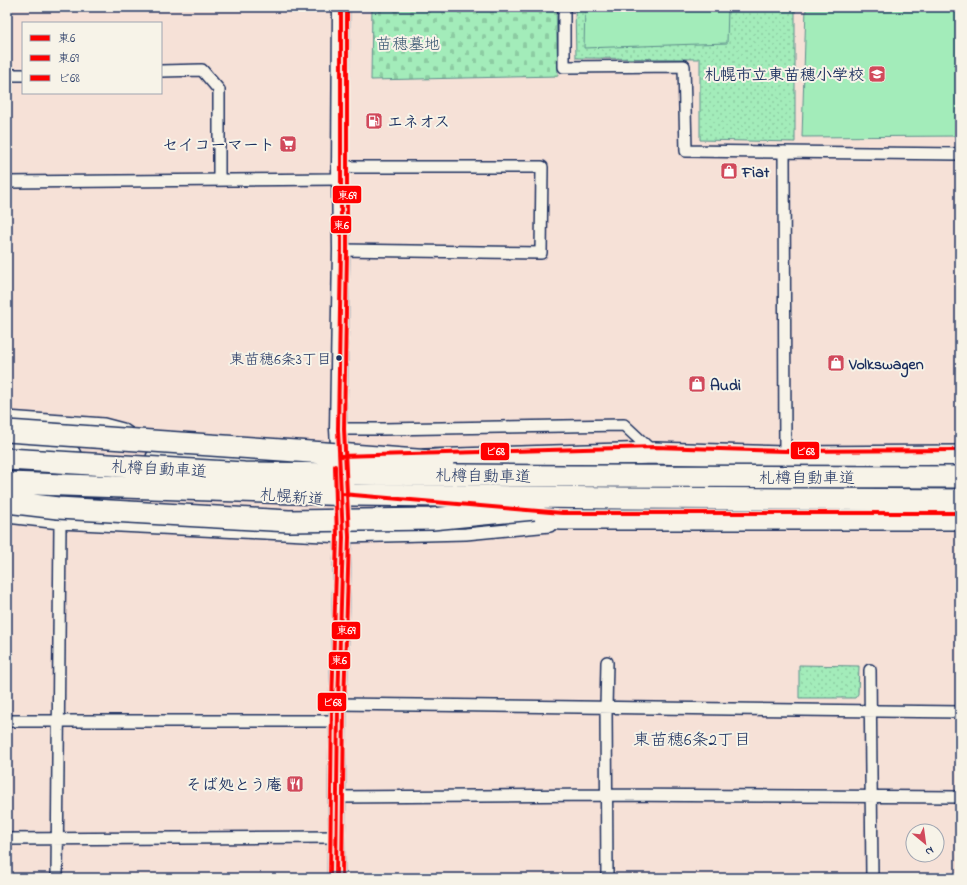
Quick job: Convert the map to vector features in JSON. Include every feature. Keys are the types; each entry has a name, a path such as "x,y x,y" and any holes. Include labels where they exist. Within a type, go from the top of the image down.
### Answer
{"highway":[{"path":"7,431 325,453 608,476"},
{"name":"札幌新道","path":"7,446 81,456 340,462 655,453 785,457 960,456"},
{"name":"札樽自動車道","path":"7,459 244,473 960,477"},
{"name":"札幌新道","path":"7,472 562,519 960,519"},
{"name":"札樽自動車道","path":"7,483 354,495 960,500"},
{"path":"7,502 58,508 289,521 432,520 622,498"}],"street":[{"path":"336,878 336,797 343,537 338,428 341,250 341,7"},
{"path":"564,7 564,67 684,66 686,151 960,154"},
{"path":"162,71 202,70 219,90 219,180"},
{"path":"7,76 22,75"},
{"path":"784,152 785,457"},
{"path":"7,182 219,180 340,173 542,167 541,253 341,250"},
{"path":"7,417 104,424 123,429 164,458"},
{"path":"338,428 383,429 624,425 655,453"},
{"path":"7,517 60,523 343,537 466,534 640,518"},
{"path":"57,878 60,523"},
{"path":"607,662 607,878"},
{"path":"870,670 872,878"},
{"path":"338,704 960,712"},
{"path":"7,721 338,721"},
{"path":"336,797 960,797"},
{"path":"7,839 336,837"}],"green space":[{"name":"苗穂墓地","path":"372,7 556,7 558,76 371,80"},
{"path":"575,7 795,7 795,142 700,140 700,59 576,58"},
{"path":"585,7 728,7 727,43 584,48"},
{"name":"札幌市立東苗穂小学校","path":"806,7 960,7 960,136 802,137"},
{"path":"799,665 859,666 858,694 855,698 799,698"}],"transit line":[{"name":"東6","path":"336,878 338,704 343,537 338,429 341,250 341,7"},
{"name":"東69","path":"342,878 344,704 349,537 344,429 347,250 347,7"},
{"name":"ビ68","path":"340,456 655,447 785,451 960,450"},
{"name":"ビ68","path":"330,878 332,704 337,537 335,466"},
{"name":"ビ68","path":"342,494 562,513 960,513"}],"place":[{"name":"札幌市立東苗穂小学校","path":"877,74"},
{"name":"エネオス","path":"374,121"},
{"name":"セイコーマート","path":"288,144"},
{"name":"Fiat","path":"729,171"},
{"name":"東苗穂6条3丁目","path":"339,358"},
{"name":"Volkswagen","path":"836,363"},
{"name":"Audi","path":"697,384"},
{"name":"そば処とう庵","path":"295,784"}],"district":[{"name":"東苗穂6条2丁目","path":"692,739"}]}
